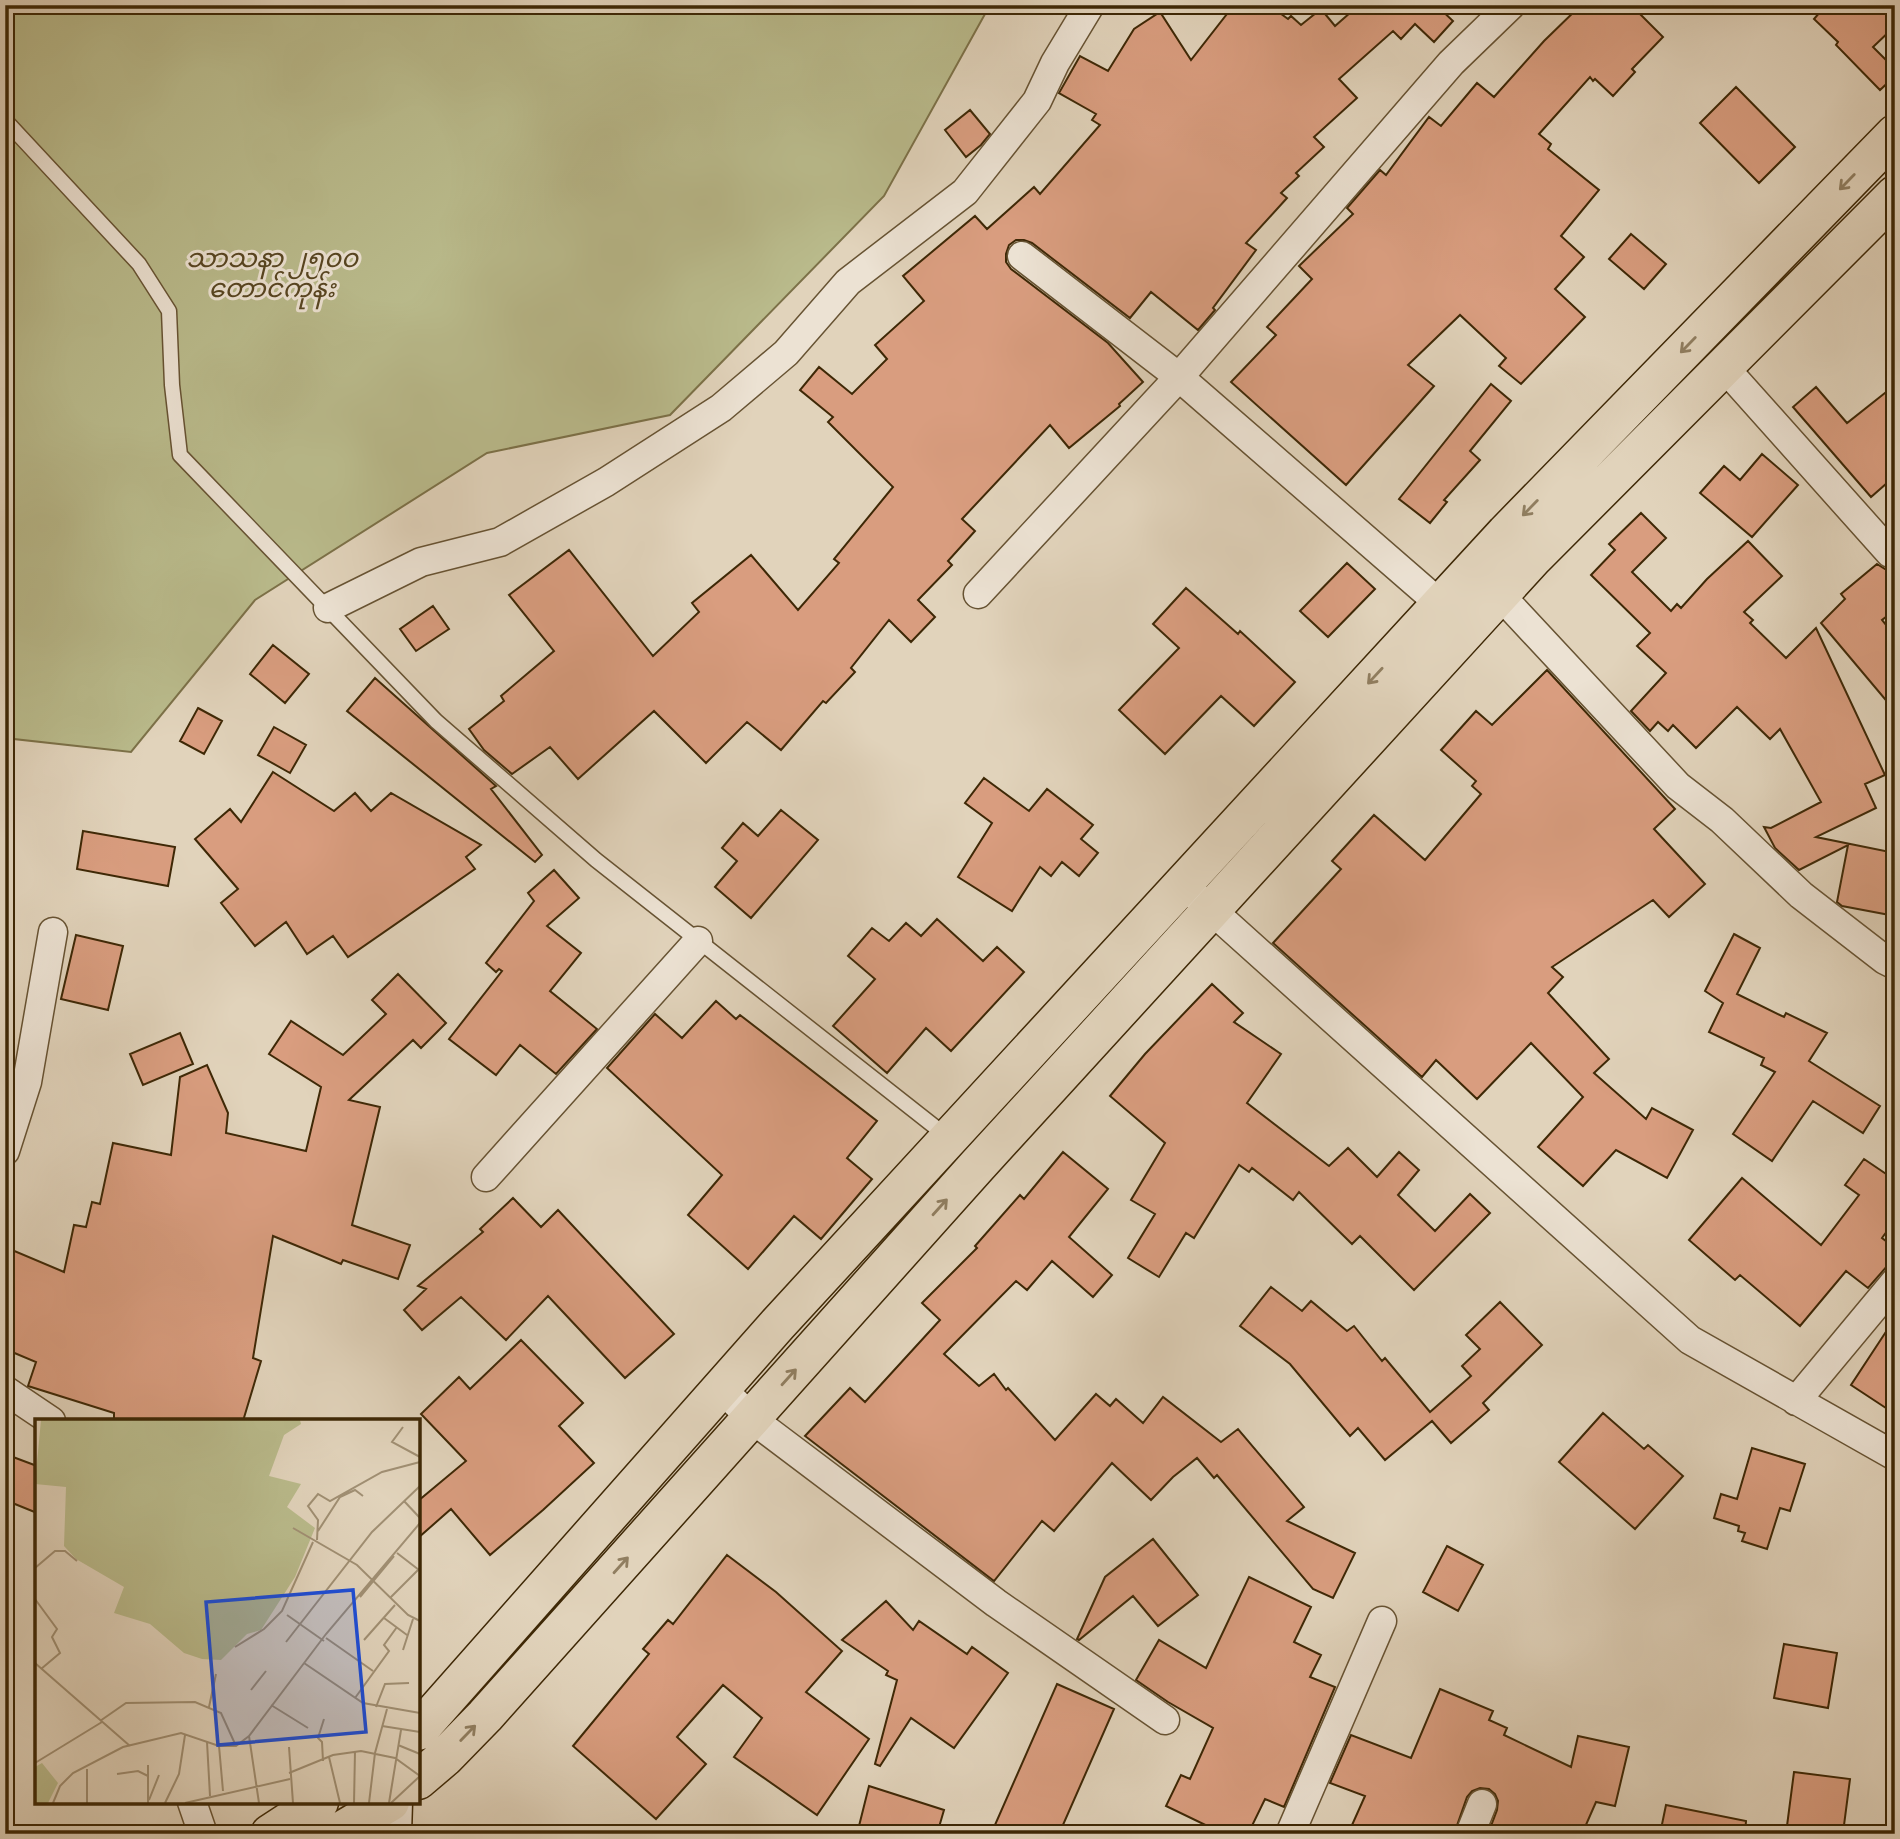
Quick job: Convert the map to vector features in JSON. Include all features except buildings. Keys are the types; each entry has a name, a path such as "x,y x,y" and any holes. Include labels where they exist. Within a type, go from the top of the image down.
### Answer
{"main road":[{"path":"420,1729 721,1388 1211,910 1455,617 1506,533 1895,134"},
{"path":"420,1778 446,1757 485,1716 752,1419 963,1152 1184,883 1455,617 1500,595 1534,557 1895,195"},
{"path":"270,1834 316,1804"},
{"path":"336,1834 388,1804"},
{"path":"392,1804 392,1834"}],"street":[{"path":"328,608 421,562 500,542 606,482 721,408 786,353 848,282 965,192 1037,101 1055,63 1090,5"},
{"path":"978,594 1179,377 1451,63 1511,5"},
{"path":"1022,256 1179,377 1455,617"},
{"path":"1723,366 1890,552"},
{"path":"1500,595 1678,786 1722,820 1801,895 1895,965"},
{"path":"1184,883 1690,1340 1895,1456"},
{"path":"5,1151 27,1082 53,932"},
{"path":"486,1177 698,941"},
{"path":"1796,1401 1895,1282"},
{"path":"721,1388 752,1419 996,1603 1165,1720"},
{"path":"5,1390 48,1419"},
{"path":"1290,1834 1382,1621"},
{"path":"193,1804 202,1834"},
{"path":"1470,1834 1482,1804"}],"lane":[{"path":"5,120 139,264 169,311 172,385 180,455 436,721 596,860 963,1152"}],"green space":[{"name":"သာသနာ ၂၅၀၀ တောင်ကုန်း","path":"5,5 990,5 884,196 670,415 487,453 255,600 131,752 5,738"}]}
